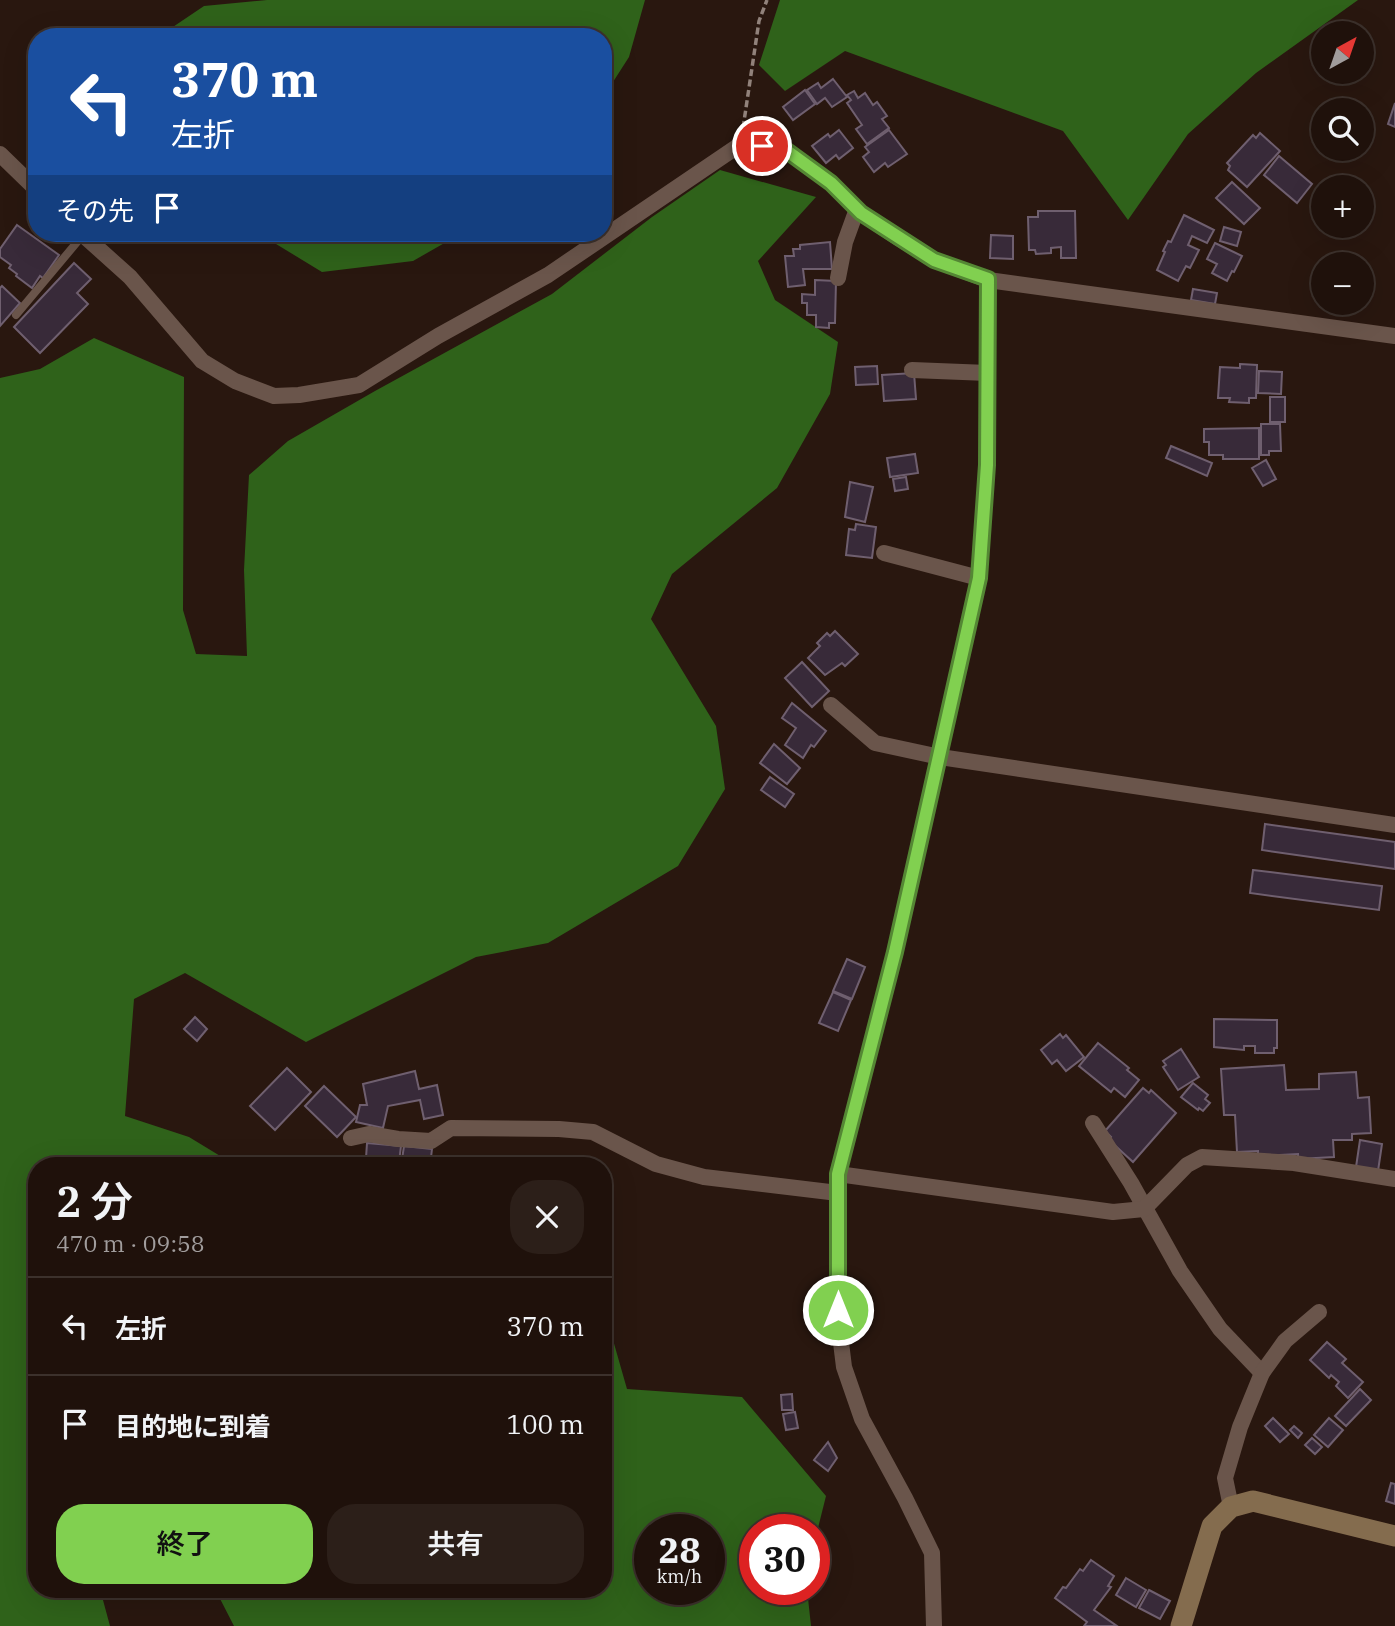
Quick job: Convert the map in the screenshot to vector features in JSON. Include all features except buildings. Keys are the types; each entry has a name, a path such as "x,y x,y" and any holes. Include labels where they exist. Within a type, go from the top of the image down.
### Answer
{"street":[{"path":"612,232 741,144 783,148 831,183 857,209 900,239 934,260 988,279 1395,336"},
{"path":"0,154 28,181"},
{"path":"838,278 845,242 857,209"},
{"path":"91,242 130,277 202,361 234,381 274,396 299,395 359,385 438,336 548,275 597,242"},
{"path":"934,1626 932,1553 862,1419 844,1367 838,1310 838,1174 895,952 979,578 987,465 988,279"},
{"path":"912,370 988,373"},
{"path":"884,553 979,578"},
{"path":"831,705 875,743 940,757 1395,825"},
{"path":"1093,1123 1131,1183 1180,1271 1220,1329 1262,1373"},
{"path":"351,1138 369,1134 398,1139 431,1140 451,1128 593,1132 656,1164 704,1177 838,1193"},
{"path":"838,1174 1113,1212 1144,1209 1187,1165 1202,1157 1294,1163 1395,1179"},
{"path":"1231,1507 1225,1478 1240,1427 1262,1373 1285,1341 1319,1312"},
{"path":"1181,1626 1212,1526 1231,1507 1253,1501 1395,1536"}],"lane":[{"path":"16,314 75,242"}],"path":[{"path":"741,144 759,21 767,0"}],"green space":[{"path":"267,0 645,0 629,57 612,84 612,28 171,28 204,6"},
{"path":"780,0 1358,0 1329,21 1311,21 1311,34 1256,73 1188,134 1128,220 1063,131 845,51 785,91 759,65"},
{"path":"720,170 816,197 758,261 775,300 838,342 830,394 777,488 672,574 651,619 716,726 725,789 678,866 548,943 476,957 306,1042 185,973 134,999 125,1116 189,1137 222,1157 28,1157 28,1598 102,1598 110,1626 0,1626 0,378 40,369 94,338 184,377 183,610 196,654 247,656 244,570 249,475 288,441 552,294 652,217"},
{"path":"273,242 446,242 413,261 322,272"},
{"path":"612,1336 627,1389 742,1397 826,1496 822,1514 739,1514 739,1605 809,1605 811,1626 234,1626 220,1598 612,1598"}],"route":[{"path":"762,146 783,148 831,183 861,213 934,260 988,279 987,465 979,578 895,952 838,1174 838,1310"}]}
